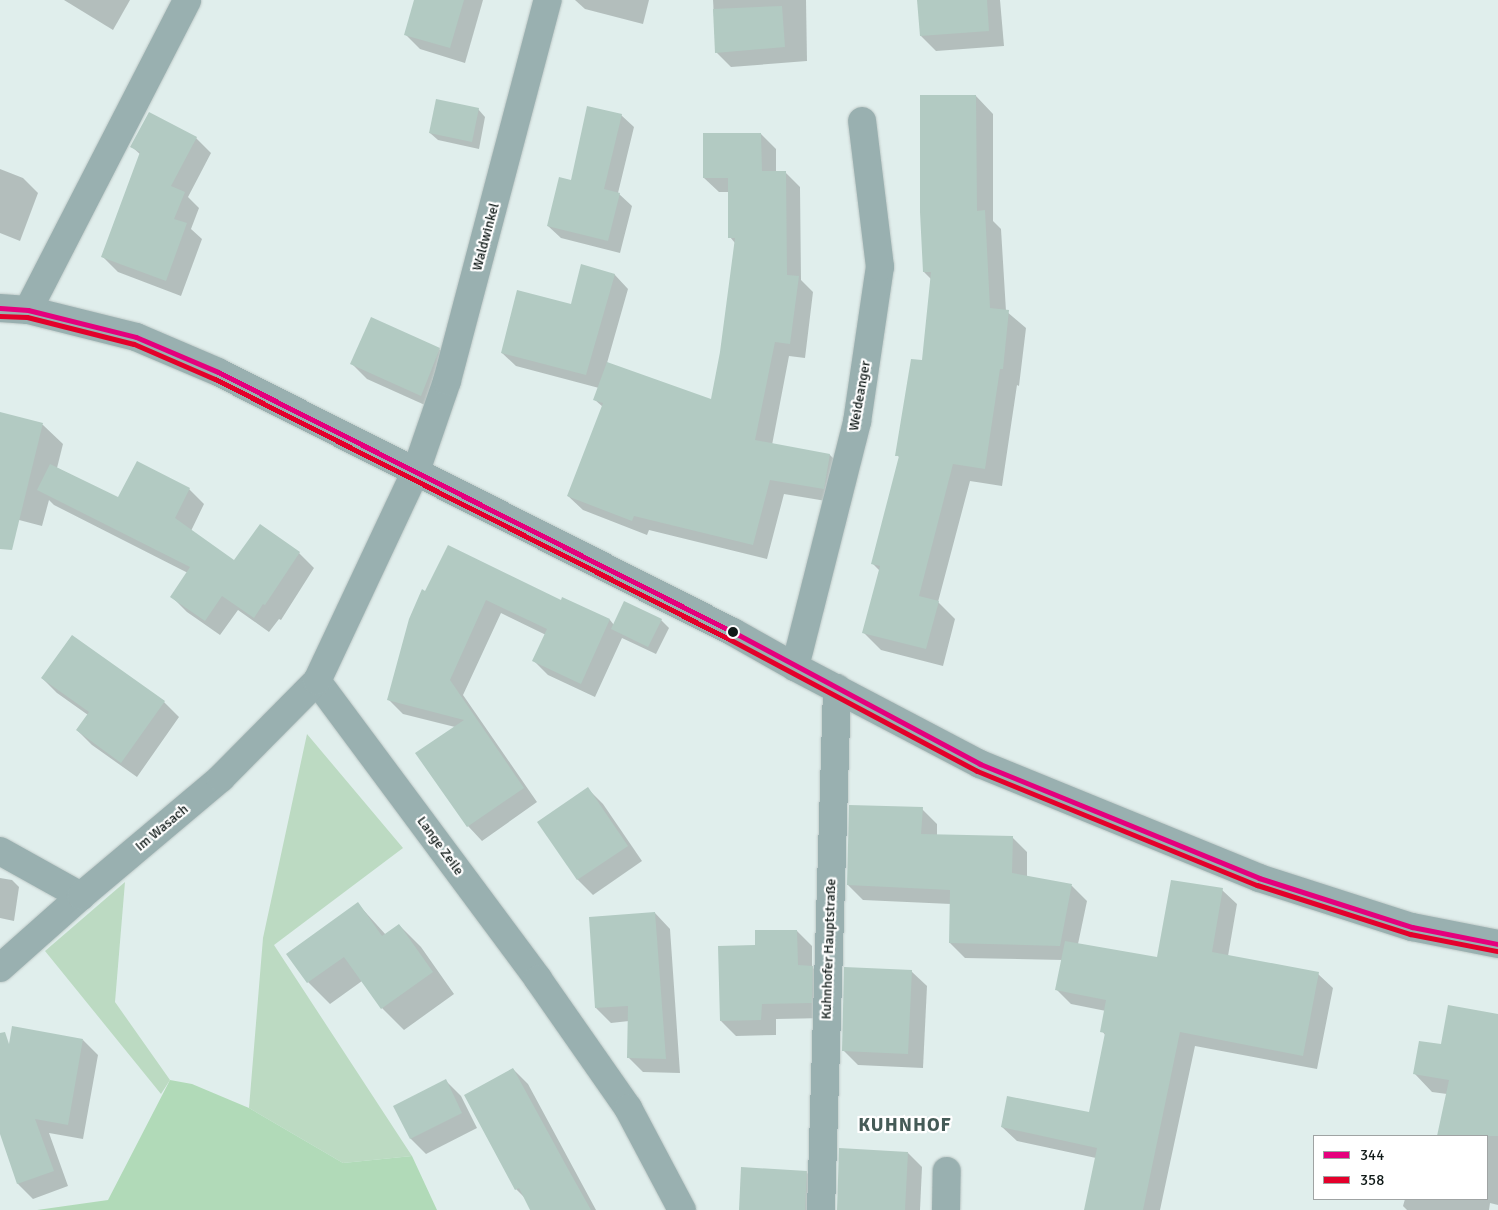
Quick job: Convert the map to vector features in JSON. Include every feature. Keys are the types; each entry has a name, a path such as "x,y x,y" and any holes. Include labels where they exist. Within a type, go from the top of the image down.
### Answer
{"street":[{"path":"28,310 187,0"},
{"name":"Waldwinkel","path":"416,471 447,381 548,0"},
{"name":"Weideanger","path":"795,667 857,422 880,267 862,121"},
{"path":"0,308 28,310 136,337 218,372 733,632 795,667 980,764 1259,878 1412,927 1498,944"},
{"path":"317,681 416,471"},
{"name":"Im Wasach","path":"0,968 81,896 221,778 317,681"},
{"name":"Lange Zeile","path":"317,681 538,979 628,1108 682,1210"},
{"name":"Kuhnhofer Hauptstraße","path":"821,1210 837,688"},
{"path":"0,851 81,896"},
{"path":"946,1210 947,1171"}],"green space":[{"path":"307,734 403,848 274,945 412,1156 343,1163 249,1108 263,938"},
{"path":"125,882 115,1002 170,1080 161,1094 45,951"},
{"path":"170,1080 192,1084 249,1108 343,1163 412,1156 437,1210 37,1210 108,1200"}],"building":[{"path":"414,0 464,0 450,48 404,35"},
{"path":"917,0 987,0 989,31 920,36"},
{"path":"782,6 785,47 715,53 713,9"},
{"path":"920,95 976,95 977,211 985,210 990,308 1009,310 1003,369 1000,369 985,469 953,464 919,596 939,601 926,649 862,633 880,566 871,564 899,456 895,456 911,359 922,360 931,272 923,272 920,212"},
{"path":"436,99 479,108 472,142 429,133"},
{"path":"587,106 622,114 604,189 620,193 608,241 547,226 559,177 571,180"},
{"path":"149,112 197,137 171,186 185,192 174,219 187,223 166,281 101,257 140,152 130,147"},
{"path":"703,133 761,133 762,171 786,171 787,275 799,276 790,344 775,342 755,440 830,454 824,489 770,480 753,545 634,516 632,521 567,496 603,403 593,400 607,362 711,399 720,352 735,238 728,238 728,178 703,178"},
{"path":"581,264 615,274 586,375 501,353 517,290 571,304"},
{"path":"371,317 440,348 421,396 350,364"},
{"path":"0,412 43,423 12,550 0,549"},
{"path":"137,461 190,488 175,518 234,560 260,524 300,552 265,605 263,604 254,618 222,596 205,621 170,597 190,567 37,490 50,464 118,497"},
{"path":"448,545 561,600 562,597 610,619 581,684 532,661 547,629 486,600 450,680 524,788 467,827 415,753 464,720 387,700 409,619 422,589 425,591"},
{"path":"624,601 662,619 648,647 611,629"},
{"path":"72,635 165,701 121,763 76,730 89,712 41,678"},
{"path":"588,787 628,846 577,880 537,822"},
{"path":"849,805 923,807 921,834 1013,836 1012,873 1072,884 1060,946 949,943 950,890 847,885"},
{"path":"1171,880 1223,888 1212,952 1319,972 1303,1056 1180,1032 1143,1210 1084,1210 1097,1148 1001,1127 1007,1096 1089,1112 1105,1033 1100,1032 1106,1000 1055,990 1065,941 1157,957"},
{"path":"358,902 382,936 399,924 433,972 381,1009 344,957 307,983 286,954"},
{"path":"655,912 666,1059 627,1058 628,1006 595,1008 589,917"},
{"path":"755,930 797,930 798,965 813,966 812,1003 762,1004 761,1020 720,1021 718,946 755,945"},
{"path":"844,967 912,970 908,1054 842,1051"},
{"path":"1448,1005 1498,1014 1498,1136 1437,1135 1449,1080 1413,1074 1419,1041 1441,1044"},
{"path":"12,1026 83,1039 68,1125 35,1119 54,1171 17,1184 0,1134 0,1033 5,1032 9,1044"},
{"path":"513,1068 591,1210 530,1210 519,1188 515,1190 464,1095"},
{"path":"446,1079 462,1113 410,1139 393,1106"},
{"path":"839,1148 908,1152 905,1210 837,1210"},
{"path":"741,1167 807,1171 805,1210 739,1210"}],"transit line":[{"name":"344","path":"0,308 28,310 136,337 218,372 733,632 980,764 1259,878 1412,927 1498,944"},
{"name":"358","path":"0,316 27,317 134,344 215,379 729,639 977,771 1257,885 1410,934 1497,951"}],"district":[{"name":"KUHNHOF","path":"905,1126"}]}
